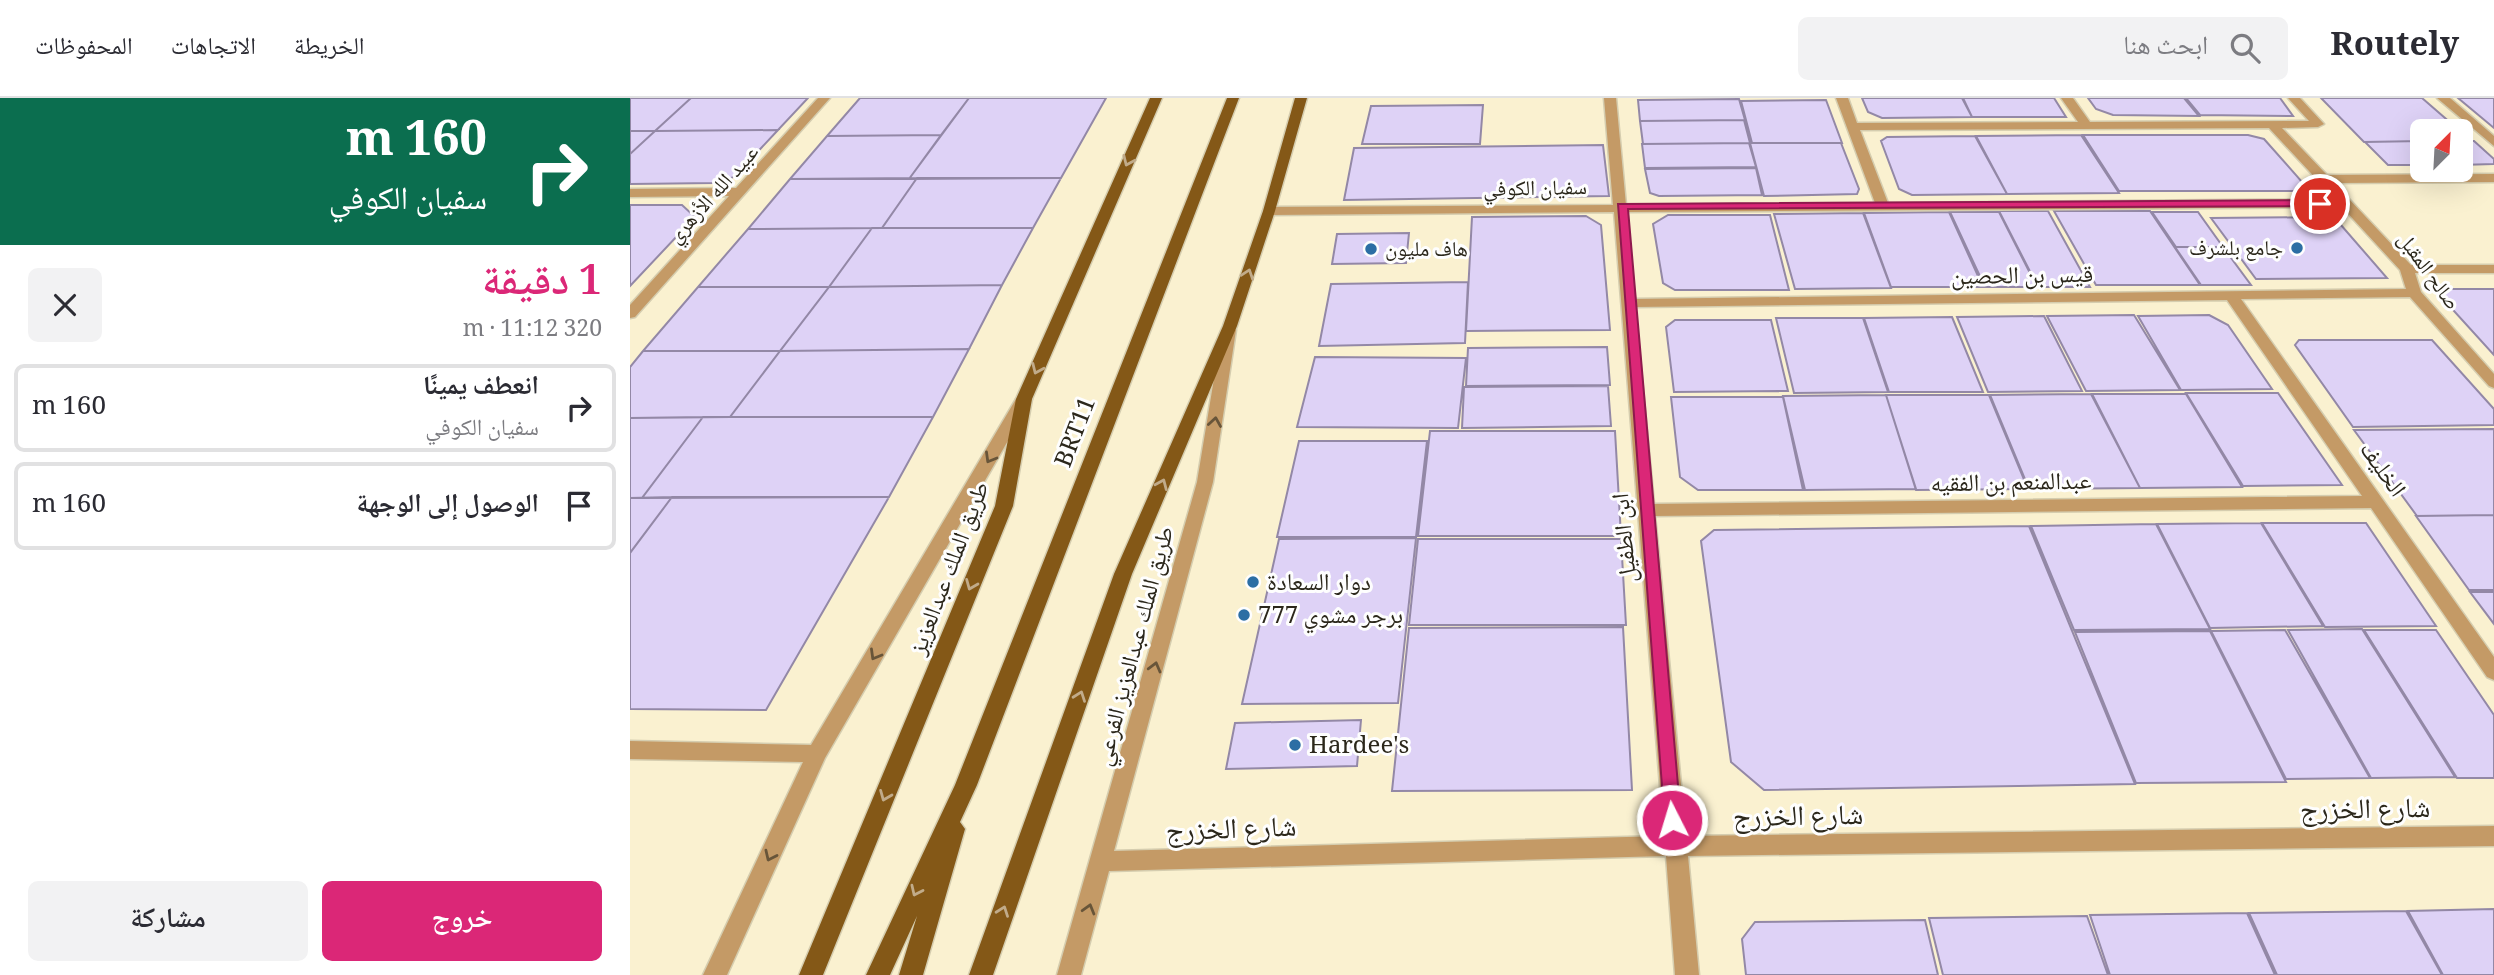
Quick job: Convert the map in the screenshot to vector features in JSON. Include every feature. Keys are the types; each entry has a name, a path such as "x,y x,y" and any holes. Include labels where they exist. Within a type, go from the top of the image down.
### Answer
{"main road":[{"name":"طريق الملك عبدالعزيز","path":"811,975 1004,506 1024,399 1156,98"},
{"name":"BRT11","path":"878,975 965,785 1233,98"},
{"path":"981,975 1123,575 1230,326 1269,211 1301,98"},
{"name":"BRT11","path":"911,975 941,883 965,785"}],"street":[{"name":"عبيد الله الأزهري","path":"630,314 824,98"},
{"name":"ابن الطفيل","path":"1610,98 1622,206 1687,975"},
{"path":"1842,98 1882,204"},
{"path":"2067,98 2086,125"},
{"path":"1853,127 2318,124 2294,98"},
{"path":"2443,98 2494,142"},
{"name":"صالح المقبل","path":"2272,124 2407,269 2414,293 2494,383"},
{"path":"2325,179 2494,178"},
{"path":"630,193 741,192"},
{"name":"سفيان الكوفي","path":"1269,211 1882,204 2348,204"},
{"path":"2407,269 2494,269"},
{"name":"قيس بن الحصين","path":"1630,303 2414,293"},
{"name":"الخليف","path":"2231,295 2494,672"},
{"name":"طريق الملك عبدالعزيز الفرعي","path":"1069,975 1103,862 1205,482 1230,326"},
{"path":"715,975 817,754 1024,399"},
{"name":"عبدالمنعم بن الفقيه","path":"1646,510 2376,502"},
{"path":"630,750 817,754"},
{"name":"شارع الخزرج","path":"1103,862 1674,846 2494,836"}],"building":[{"path":"630,98 691,98 655,131 630,131"},
{"path":"691,98 808,98 778,130 655,131"},
{"path":"860,98 969,98 941,135 827,136"},
{"path":"969,98 1106,98 1061,178 909,179"},
{"path":"1862,98 1962,98 1972,117 1882,118 1868,112"},
{"path":"1963,98 2054,98 2066,117 1972,117"},
{"path":"2088,98 2184,98 2199,116 2113,115 2096,109"},
{"path":"2186,98 2280,98 2293,116 2200,115"},
{"path":"2321,98 2422,98 2446,119 2410,119 2410,141 2364,142"},
{"path":"2458,98 2494,98 2494,128"},
{"path":"1739,99 1745,120 1640,121 1638,100"},
{"path":"1826,100 1842,143 1752,143 1741,101"},
{"path":"1483,105 1480,144 1362,144 1371,106"},
{"path":"1744,120 1750,143 1643,144 1640,121"},
{"path":"778,130 734,177 715,183 630,184 630,154 655,131"},
{"path":"630,131 655,131 630,154"},
{"path":"941,135 909,179 790,179 827,136"},
{"path":"2081,135 2119,193 2007,194 1976,136"},
{"path":"2083,135 2248,135 2264,139 2303,183 2298,191 2119,191"},
{"path":"1975,136 2007,194 1912,195 1899,189 1881,141 1887,137"},
{"path":"2410,141 2410,165 2388,165 2365,142"},
{"path":"2473,141 2494,159 2494,164 2473,165"},
{"path":"1749,143 1756,167 1645,168 1642,144"},
{"path":"1750,143 1841,143 1859,189 1857,194 1764,196"},
{"path":"1603,145 1609,196 1344,200 1354,148"},
{"path":"1756,168 1762,195 1659,196 1650,193 1645,169"},
{"path":"917,178 882,228 748,229 790,179"},
{"path":"917,178 1061,178 1033,228 882,228"},
{"path":"630,205 682,205 695,217 630,286"},
{"path":"1999,211 2048,211 2090,287 2038,287"},
{"path":"2054,211 2150,211 2200,285 2096,285"},
{"path":"1949,212 1983,287 1891,287 1864,213"},
{"path":"1950,212 1999,212 2037,287 1985,287"},
{"path":"2152,212 2198,212 2223,247 2176,247"},
{"path":"1863,213 1891,288 1795,289 1774,214"},
{"path":"1668,215 1770,215 1789,290 1675,290 1663,283 1653,224"},
{"path":"1586,216 1601,225 1610,330 1466,331 1472,217"},
{"name":"جامع بلشرف","path":"2334,217 2387,278 2256,279 2211,218"},
{"path":"872,228 829,287 698,287 748,229"},
{"path":"872,228 1033,228 1002,285 829,287"},
{"name":"هاف مليون","path":"1409,233 1406,263 1332,264 1337,234"},
{"path":"2175,247 2223,247 2251,285 2201,285"},
{"path":"1468,282 1465,343 1319,346 1331,284"},
{"path":"1002,285 969,349 780,351 829,287"},
{"path":"698,287 829,287 780,351 643,351"},
{"path":"2434,289 2494,289 2494,355"},
{"path":"2134,315 2180,390 2086,391 2047,316"},
{"path":"2209,315 2228,325 2272,389 2181,390 2138,316"},
{"path":"2044,316 2082,391 1988,392 1957,317"},
{"path":"1952,317 1983,392 1889,392 1864,318"},
{"path":"1776,318 1863,318 1888,392 1794,393"},
{"path":"1675,320 1771,320 1788,391 1674,392 1666,327"},
{"path":"2299,340 2432,340 2494,409 2494,425 2353,427 2295,345"},
{"path":"1607,347 1610,385 1466,386 1468,348"},
{"path":"969,349 933,417 730,417 780,351"},
{"path":"643,351 780,351 730,417 630,418 630,367"},
{"path":"1315,357 1466,358 1458,428 1297,427"},
{"path":"1608,386 1611,426 1462,428 1464,387"},
{"path":"2186,393 2278,393 2342,485 2243,486"},
{"path":"2091,394 2140,488 2029,489 1990,395"},
{"path":"2092,394 2186,394 2242,487 2140,488"},
{"path":"1886,395 1916,489 1805,490 1783,396"},
{"path":"1886,395 1989,395 2028,489 1916,490"},
{"path":"1671,397 1783,397 1803,490 1698,490 1680,477"},
{"path":"703,417 933,417 889,497 642,498"},
{"path":"703,417 642,498 630,498 630,418"},
{"path":"2494,429 2494,515 2417,516 2354,430"},
{"path":"1430,431 1615,431 1621,536 1418,536"},
{"path":"1299,441 1427,441 1416,537 1277,537"},
{"path":"672,497 889,497 766,710 630,709 630,553"},
{"path":"672,497 630,553 630,498"},
{"path":"2494,515 2494,590 2469,590 2416,516"},
{"path":"2261,523 2323,626 2210,628 2157,524"},
{"path":"2262,523 2366,523 2436,626 2325,627"},
{"path":"2156,524 2210,629 2074,630 2031,526"},
{"path":"2029,526 2135,784 1764,790 1731,762 1701,541 1714,530"},
{"path":"1416,538 1398,703 1242,704 1279,539"},
{"path":"1418,539 1621,539 1626,625 1409,625"},
{"path":"2470,592 2494,592 2494,624"},
{"path":"1623,627 1632,790 1392,791 1409,628"},
{"path":"2362,629 2455,777 2371,778 2288,630"},
{"path":"2285,630 2370,778 2286,779 2211,631"},
{"path":"2364,630 2436,630 2494,715 2494,778 2457,778"},
{"path":"2210,631 2286,782 2136,783 2075,632"},
{"name":"Hardee's","path":"1361,720 1357,766 1226,769 1235,723"},
{"path":"2494,909 2494,975 2443,975 2408,911"},
{"path":"2406,911 2442,975 2277,975 2249,913"},
{"path":"2247,913 2275,975 2110,975 2090,915"},
{"path":"2087,916 2108,975 1943,975 1929,918"},
{"path":"1925,920 1938,975 1746,975 1742,939 1755,922"}],"place":[{"name":"جامع بلشرف","path":"2297,248"},
{"name":"هاف مليون","path":"1371,249"},
{"name":"دوار السعادة","path":"1253,582"},
{"name":"777 برجر مشوي","path":"1244,615"},
{"name":"Hardee's","path":"1295,745"}],"route":[{"path":"1672,820 1622,206 2320,204"}]}
